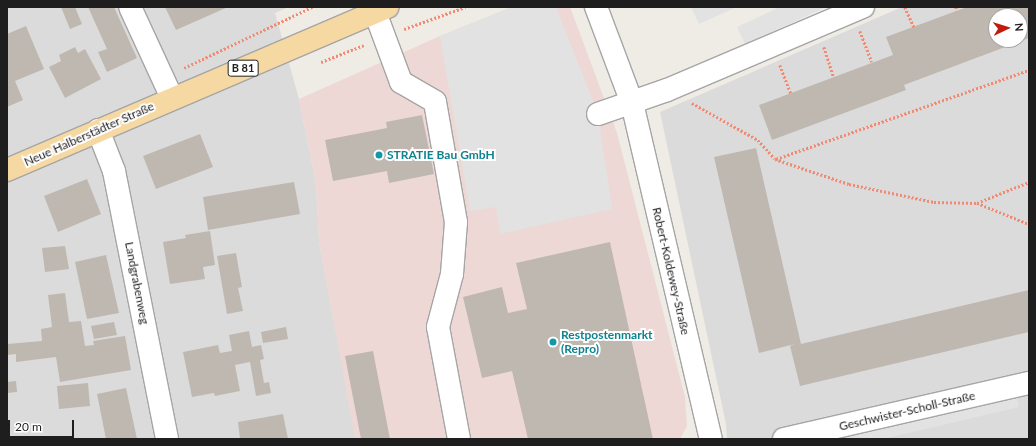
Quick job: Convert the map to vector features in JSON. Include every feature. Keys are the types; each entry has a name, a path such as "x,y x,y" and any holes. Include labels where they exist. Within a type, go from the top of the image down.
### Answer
{"main road":[{"name":"Neue Halberstädter Straße","path":"7,170 172,98 381,10"}],"street":[{"path":"130,7 172,98"},
{"name":"Robert-Koldewey-Straße","path":"596,7 632,103 711,439"},
{"path":"598,114 667,90 817,28 858,9"},
{"path":"381,10 401,82 435,102 456,222 452,274 438,327 459,439"},
{"name":"Landgrabenweg","path":"98,130 114,171 167,439"},
{"name":"Geschwister-Scholl-Straße","path":"784,439 1029,383"}],"path":[{"path":"905,7 914,27"},
{"path":"956,7 957,11"},
{"path":"858,9 872,62"},
{"path":"817,28 834,77"},
{"path":"773,45 791,93"},
{"path":"775,159 1029,70"},
{"path":"667,90 758,140 775,159 849,184 934,202 977,203 1029,224"},
{"path":"977,203 1029,182"}],"shaded area":[{"path":"7,7 289,7 275,13 299,99 316,183 319,241 356,439 7,439"},
{"path":"512,7 570,7 617,133 685,397 687,426 680,439 355,439 319,241 316,183 299,99 440,36"},
{"path":"512,7 556,7 598,114 612,209 500,234 496,207 470,211 440,36"},
{"path":"691,7 737,7 699,24"},
{"path":"780,7 826,7 745,44 737,27"},
{"path":"902,7 1029,7 1029,439 727,439 726,424 660,112"},
{"path":"1016,393 1019,407 883,439 848,439 846,432"}],"building":[{"path":"61,7 75,7 82,24 70,29"},
{"path":"88,7 114,7 137,58 107,72 98,52 107,49"},
{"path":"165,7 228,7 176,30"},
{"path":"967,7 1029,7 1029,38 1028,8 988,8 988,48 1002,48 904,85 906,90 772,140 759,105 893,55 886,37"},
{"path":"26,26 44,69 15,81 23,100 7,107 7,34"},
{"path":"75,47 78,53 85,49 101,79 65,98 49,67 61,61 59,55"},
{"name":"STRATIE Bau GmbH","path":"422,115 434,174 389,183 387,171 333,181 325,140 387,128 386,122"},
{"path":"200,134 213,167 156,189 143,156"},
{"path":"756,148 801,344 1029,290 1029,332 800,386 790,346 795,344 759,353 714,157"},
{"path":"87,179 101,214 58,232 44,196"},
{"path":"294,182 300,214 208,230 203,197"},
{"path":"210,231 215,265 203,267 205,279 170,284 163,242 186,238 185,235"},
{"name":"Restpostenmarkt (Repro)","path":"610,242 653,439 528,439 512,371 482,378 463,297 502,287 508,313 527,309 516,263"},
{"path":"65,246 69,269 45,272 42,248"},
{"path":"236,253 242,287 238,288 243,311 227,314 217,256"},
{"path":"106,255 119,313 87,319 75,262"},
{"path":"65,293 69,322 81,321 85,346 94,345 93,341 125,336 131,370 60,382 56,357 16,362 16,354 7,355 7,344 42,341 41,329 52,327 48,295"},
{"path":"114,322 117,335 94,339 91,326"},
{"path":"286,327 288,339 263,343 261,332"},
{"path":"249,331 252,347 261,345 264,359 260,360 264,383 269,382 271,393 256,396 250,362 235,365 240,391 215,396 214,393 192,397 183,352 218,345 220,353 232,351 229,335"},
{"path":"373,351 390,439 361,439 345,356"},
{"path":"16,381 17,392 7,393 7,382"},
{"path":"88,383 90,406 59,409 57,386"},
{"path":"126,388 137,439 106,439 97,394"},
{"path":"283,414 288,439 240,439 238,422"}],"place":[{"name":"STRATIE Bau GmbH","path":"379,155"},
{"name":"Restpostenmarkt (Repro)","path":"553,342"}]}
